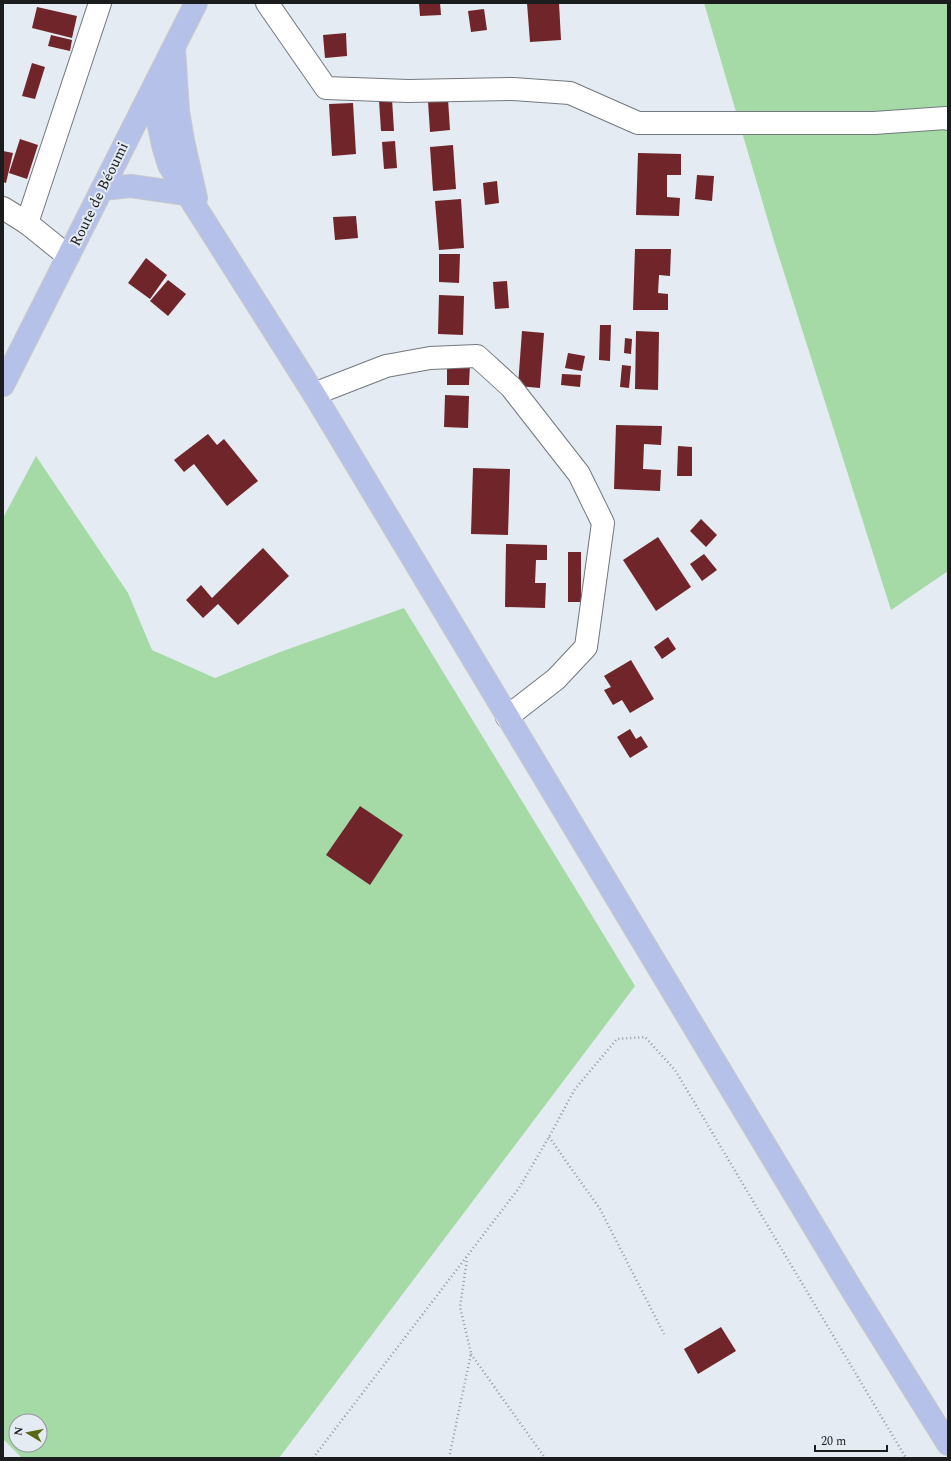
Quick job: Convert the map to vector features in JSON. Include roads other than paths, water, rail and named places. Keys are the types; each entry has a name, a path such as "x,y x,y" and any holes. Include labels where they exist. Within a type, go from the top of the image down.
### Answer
{"main road":[{"name":"Route de Béoumi","path":"3,384 102,189 129,132 154,88 196,3"},
{"path":"174,47 178,111 183,141 200,215"},
{"path":"154,88 161,142 169,165 314,394 852,1290 948,1444"},
{"path":"102,189 132,186 186,194"}],"street":[{"path":"27,223 100,3"},
{"path":"267,3 326,88 408,91 513,89 570,93 638,123 874,123 948,119"},
{"path":"3,208 27,223 68,256"},
{"path":"314,394 386,366 430,358 477,356 511,387 579,474 603,523 586,647 556,679 508,717"}]}
